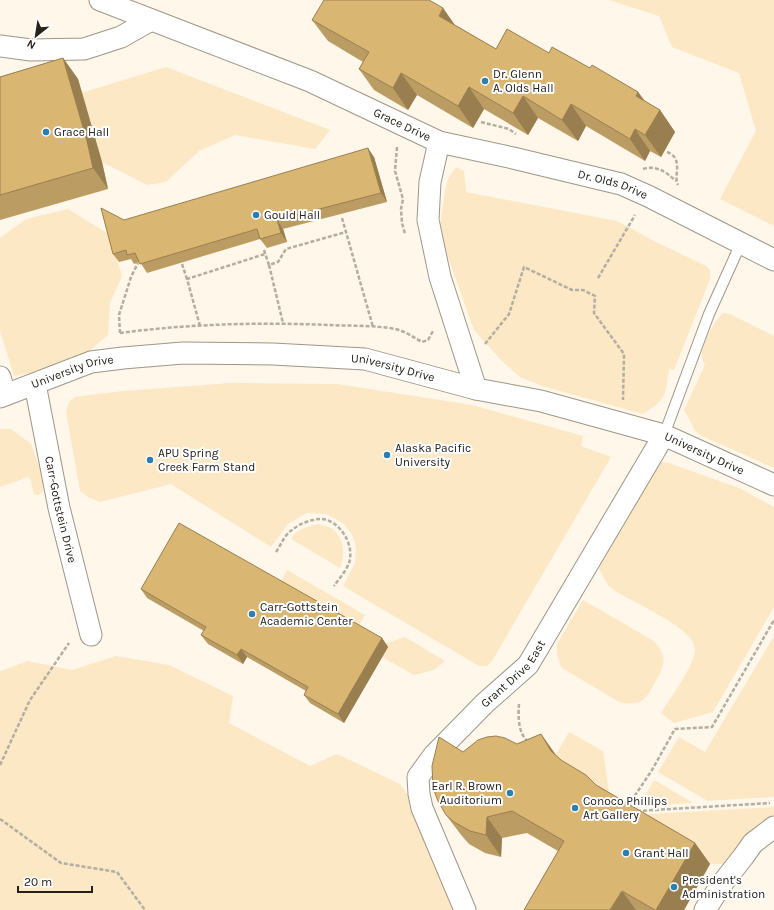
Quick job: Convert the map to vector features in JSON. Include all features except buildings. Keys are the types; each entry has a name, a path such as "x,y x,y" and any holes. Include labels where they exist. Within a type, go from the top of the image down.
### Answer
{"street":[{"name":"Grace Drive","path":"100,0 310,81 439,142 430,182 428,220 440,277 476,389"},
{"path":"0,46 31,50 84,49 121,37 151,20"},
{"name":"Dr. Olds Drive","path":"439,142 514,158 621,184 742,242 774,260"},
{"name":"University Drive","path":"2,390 35,384 91,362 123,358 183,353 273,354 365,359 476,389 541,401 664,435 774,485"},
{"name":"Carr-Gottstein Drive","path":"35,384 60,512 91,635"},
{"name":"Grant Drive East","path":"465,910 422,808 419,794 418,776 434,755 485,703 528,665 664,435"},
{"path":"705,910 721,885 753,843 774,827"}],"lane":[{"path":"664,435 709,314 742,242"}],"path":[{"path":"404,126 398,144 395,171 403,199 401,209 402,223 406,235"},
{"path":"639,170 655,167 665,172 676,181"},
{"path":"598,278 646,195"},
{"path":"342,218 372,327"},
{"path":"269,266 278,262 286,249 346,232"},
{"path":"264,250 283,323"},
{"path":"187,279 266,254"},
{"path":"123,358 119,314 131,277 138,262"},
{"path":"182,264 200,326"},
{"path":"461,341 486,344 509,314 524,267 572,290 582,290 595,296 594,313 624,354 622,424"},
{"path":"120,333 178,326 283,323 396,329 422,342 428,340 435,327"},
{"path":"276,552 290,531 300,525 320,519 329,521 338,527 345,535 350,548 349,562 334,586"},
{"path":"627,807 652,770 675,729 712,727 774,620"},
{"path":"0,765 30,700 72,639 91,635"},
{"path":"520,700 519,724 525,739 534,745"},
{"path":"636,811 642,809 774,803"},
{"path":"0,819 61,864 117,872 145,910"}],"shaded area":[{"path":"609,0 774,0 774,226 720,199 756,131 739,73 672,47 659,16"},
{"path":"166,67 330,130 315,149 235,135 199,151 166,182 147,185 102,162 81,93"},
{"path":"456,167 464,171 466,192 617,221 706,266 710,270 710,279 674,370 669,369 664,396 651,409 643,414 542,386 520,377 500,359 474,330 439,232 448,179"},
{"path":"68,209 107,233 121,272 122,276 110,303 108,335 82,357 40,371 14,376 0,331 0,238 26,219"},
{"path":"723,313 730,314 774,336 774,468 696,432 684,410 705,365 702,356 706,339 716,321"},
{"path":"230,383 337,384 472,405 583,436 581,446 611,457 492,661 487,666 479,666 343,586 355,563 356,548 352,534 343,523 326,514 307,513 288,524 271,547 171,484 100,502 88,497 80,491 66,412 69,402 74,397 123,391"},
{"path":"0,429 11,429 31,444 41,472 43,491 39,495 34,494 31,481 28,477 0,487"},
{"path":"659,462 669,463 739,488 774,507 774,607 713,712 674,723 661,713 691,664 695,649 692,640 672,623 610,587 599,569 603,548"},
{"path":"319,524 331,528 339,536 343,546 343,558 340,568 291,539 296,532"},
{"path":"287,570 365,615 357,629 279,585"},
{"path":"583,600 654,641 661,652 664,661 663,666 649,693 642,701 633,704 619,702 562,668 557,653 557,644"},
{"path":"774,636 774,797 708,801 658,772 679,737 705,752"},
{"path":"405,637 445,661 434,670 414,675 382,657 384,644"},
{"path":"116,656 169,665 233,696 229,723 310,766 337,754 400,784 410,798 458,910 0,910 0,671 28,661 72,670"},
{"path":"569,732 603,751 611,807 555,756"},
{"path":"654,780 693,803 639,806"},
{"path":"774,807 774,817 755,829 740,843 726,864 710,864 634,815"}],"place":[{"name":"Dr. Glenn A. Olds Hall","path":"485,81"},
{"name":"Grace Hall","path":"46,132"},
{"name":"Gould Hall","path":"256,215"},
{"name":"Alaska Pacific University","path":"387,455"},
{"name":"APU Spring Creek Farm Stand","path":"150,460"},
{"name":"Carr-Gottstein Academic Center","path":"252,614"},
{"name":"Earl R. Brown Auditorium","path":"510,793"},
{"name":"Conoco Phillips Art Gallery","path":"575,808"},
{"name":"Grant Hall","path":"626,853"},
{"name":"President's Administration","path":"674,887"}]}
